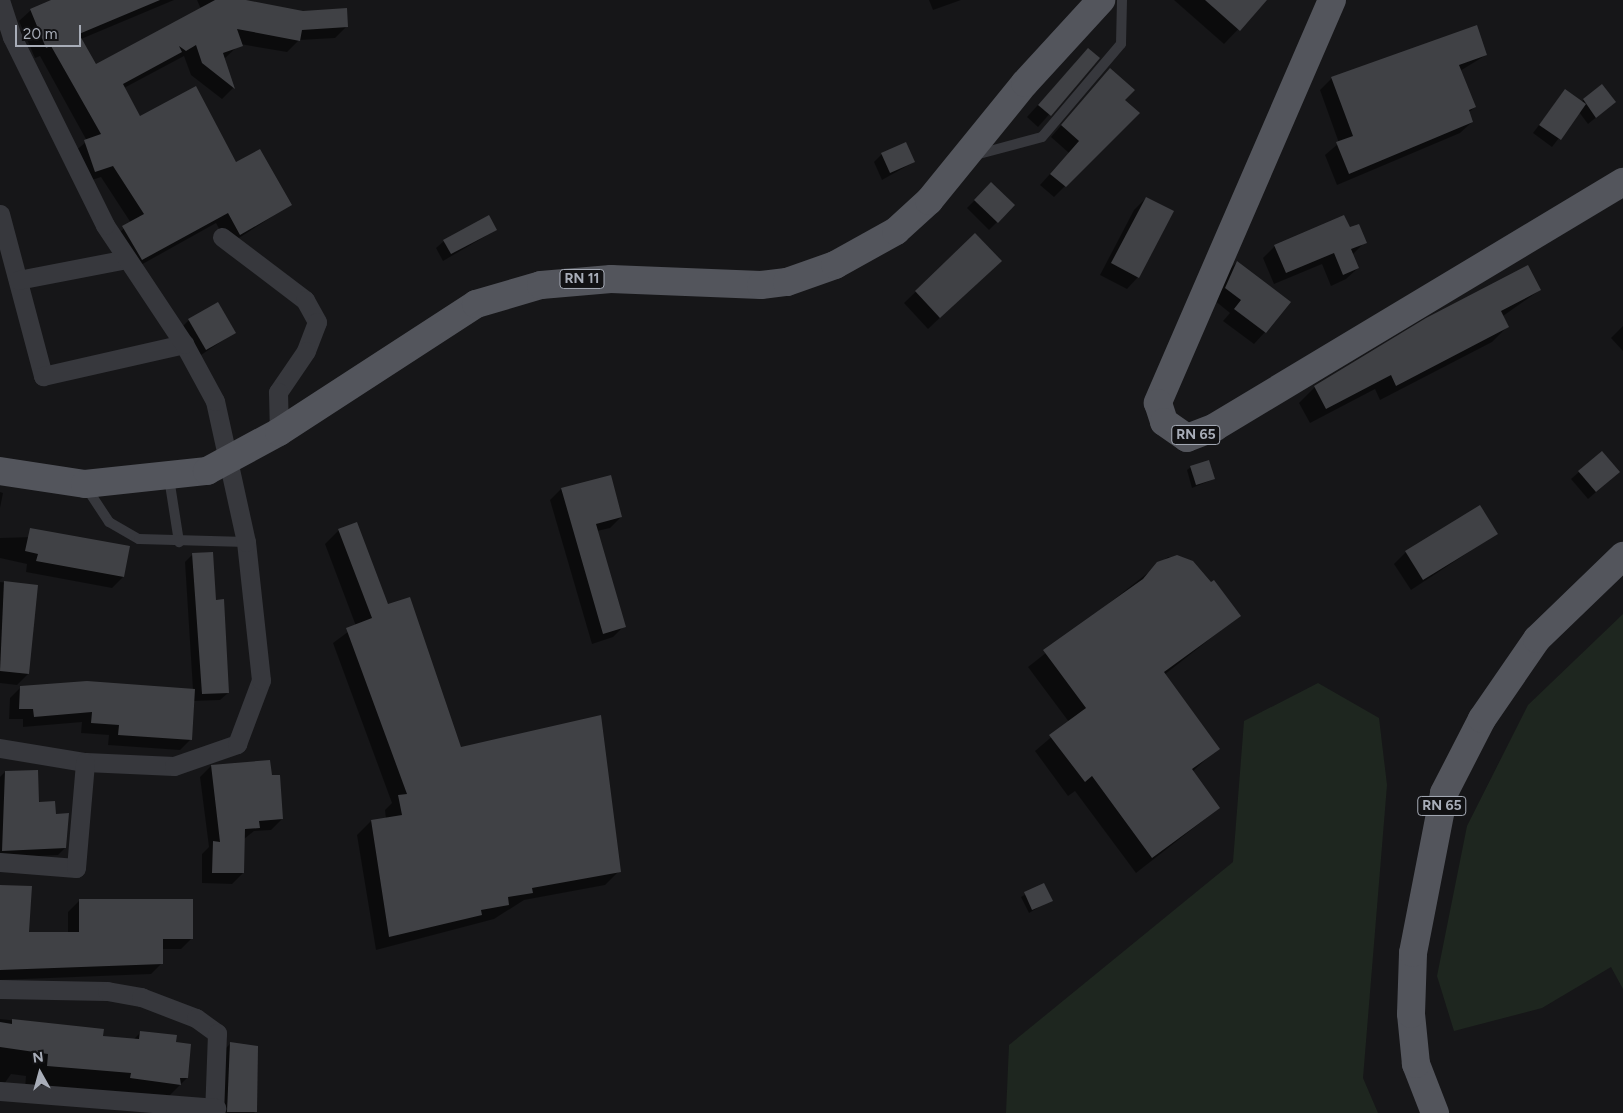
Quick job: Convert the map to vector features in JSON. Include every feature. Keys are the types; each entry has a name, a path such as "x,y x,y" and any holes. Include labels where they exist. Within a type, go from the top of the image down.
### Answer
{"main road":[{"name":"RN 11","path":"0,471 84,484 169,478 232,461 280,432 476,304 504,295 575,280 761,285 814,274 896,231 929,201 1101,0"},
{"name":"RN 65","path":"1332,0 1158,403 1164,422 1187,438 1215,427 1623,182"},
{"name":"RN 65","path":"1435,1113 1416,1064 1411,1014 1414,952 1444,793 1482,719 1538,639 1623,556"}],"street":[{"path":"0,0 12,37 105,225 184,344 216,401 232,461 246,542 261,680 237,744 174,766 84,762 0,748"},
{"path":"0,214 43,376 184,344"},
{"path":"222,237 305,300 317,322 306,351 278,392 280,432"},
{"path":"18,280 127,259"},
{"path":"0,862 76,868 84,762"},
{"path":"0,989 107,991 141,997 196,1018 217,1033 215,1110 0,1091"}],"lane":[{"path":"965,158 1042,137 1121,44 1122,0"},
{"path":"169,478 179,542"},
{"path":"84,484 109,522 139,538 179,542 246,542"}],"shaded area":[{"path":"1623,614 1623,989 1611,967 1542,1008 1454,1031 1437,976 1467,826 1528,705"},
{"path":"1318,683 1379,718 1387,785 1363,1078 1378,1113 1006,1113 1009,1045 1233,862 1244,721"}],"building":[{"path":"51,0 160,0 79,34 96,64 215,0 246,0 303,11 347,8 348,27 302,30 300,41 237,29 243,46 223,53 235,89 202,63 196,45 186,51 179,46 182,52 123,84 140,116 196,86 236,162 260,149 292,205 240,235 228,213 142,260 122,226 144,214 113,166 95,172 84,140 101,134 51,46 46,48 30,9"},
{"path":"1205,0 1267,0 1240,31"},
{"path":"1477,25 1487,55 1459,65 1476,107 1469,110 1473,122 1349,174 1336,142 1353,136 1331,77"},
{"path":"1088,48 1100,58 1051,116 1038,105"},
{"path":"1110,68 1135,90 1125,100 1140,113 1066,187 1050,174 1079,141 1061,125"},
{"path":"1602,84 1616,102 1596,118 1583,99"},
{"path":"1565,89 1586,104 1561,140 1539,125"},
{"path":"906,142 915,162 890,173 881,153"},
{"path":"991,182 1015,205 998,223 974,200"},
{"path":"1146,197 1174,211 1139,278 1111,263"},
{"path":"489,215 497,230 451,254 443,240"},
{"path":"1344,215 1350,227 1359,224 1367,243 1351,249 1359,268 1343,275 1334,253 1286,273 1274,245"},
{"path":"975,233 1002,261 940,318 915,291"},
{"path":"1237,261 1291,302 1266,333 1234,309 1241,300 1225,288"},
{"path":"1528,265 1541,290 1501,311 1509,327 1396,386 1391,375 1326,409 1314,386 1426,318"},
{"path":"218,302 236,333 206,350 188,319"},
{"path":"1602,451 1620,472 1596,492 1578,471"},
{"path":"1209,460 1215,479 1196,485 1190,466"},
{"path":"611,475 622,517 596,524 626,627 603,634 561,488"},
{"path":"1480,505 1498,534 1423,580 1405,551"},
{"path":"357,522 388,604 410,597 461,747 601,715 621,872 532,888 533,893 508,897 509,905 481,910 482,915 389,937 371,820 402,815 398,795 407,794 346,628 372,618 338,529"},
{"path":"30,528 130,546 124,577 36,561 38,554 25,551"},
{"path":"213,552 216,600 224,599 229,693 202,694 192,553"},
{"path":"1177,555 1193,561 1211,582 1214,580 1241,616 1164,672 1220,749 1192,769 1220,808 1152,858 1092,776 1085,782 1049,735 1086,708 1043,650 1143,579 1157,562"},
{"path":"4,581 38,585 29,674 0,671"},
{"path":"87,681 195,689 192,740 118,735 119,725 91,723 92,712 34,717 33,709 19,709 20,686"},
{"path":"270,760 272,775 280,775 283,819 259,821 260,828 245,829 244,873 212,873 213,841 220,842 211,765"},
{"path":"38,770 39,802 55,801 56,814 69,813 66,848 2,851 5,771"},
{"path":"1044,883 1053,901 1032,910 1024,892"},
{"path":"0,885 32,886 29,932 79,932 79,899 193,899 193,939 163,939 163,964 0,970"},
{"path":"12,1019 104,1029 103,1036 139,1039 140,1031 177,1035 176,1042 191,1044 188,1078 180,1078 181,1085 130,1078 131,1073 47,1066 48,1054 0,1047 0,1022 12,1024"},
{"path":"230,1042 258,1046 257,1112 227,1112"}]}
